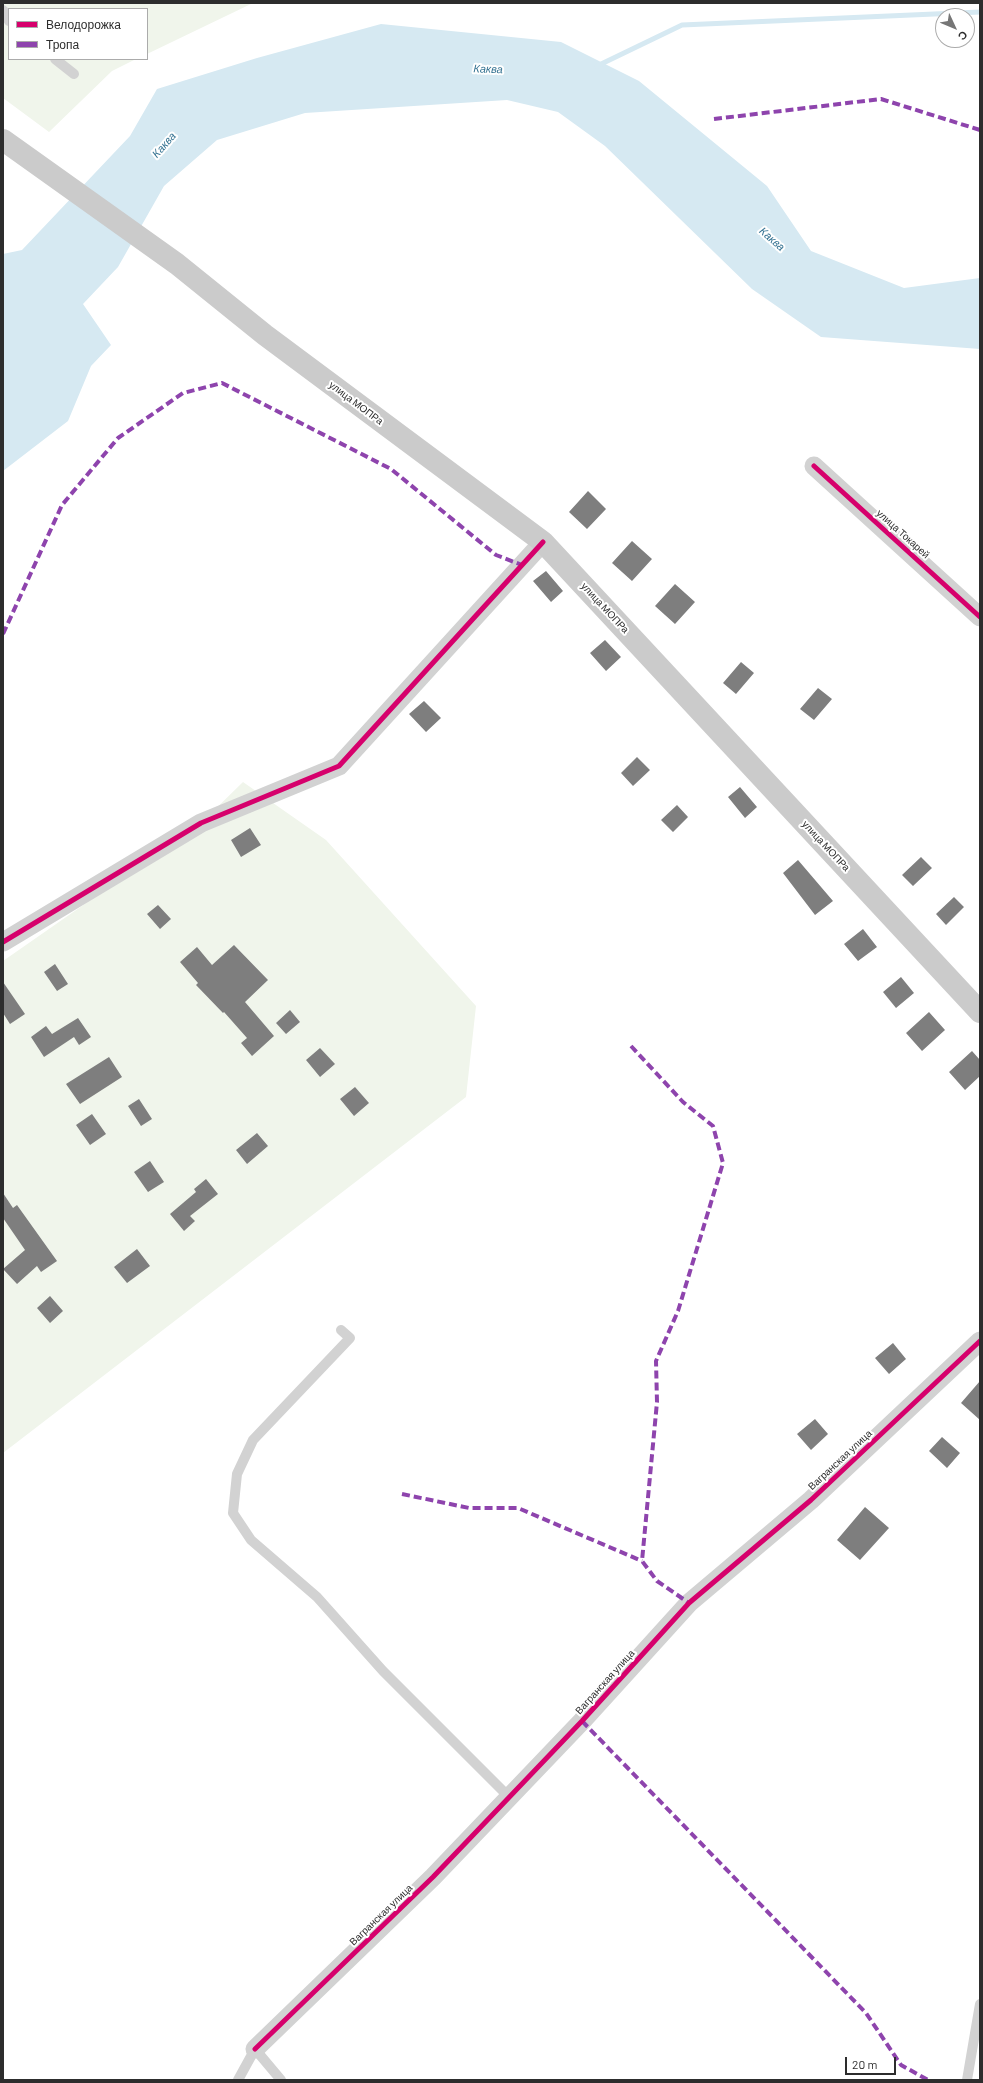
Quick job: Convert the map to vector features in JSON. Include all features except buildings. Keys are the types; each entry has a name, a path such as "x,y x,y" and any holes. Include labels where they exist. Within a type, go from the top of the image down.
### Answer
{"main road":[{"name":"улица МОПРа","path":"3,140 177,264 265,335 543,542 980,1012"}],"street":[{"name":"улица Токарей","path":"814,466 980,616"},
{"path":"3,942 201,823 339,766 543,542"},
{"name":"Вагранская улица","path":"255,2050 433,1877 582,1721 689,1603 811,1500 980,1341"}],"lane":[{"path":"3,10 8,19"},
{"path":"56,60 74,74"},
{"path":"341,1330 350,1338 253,1440 237,1474 233,1513 251,1540 317,1597 383,1671 509,1797"},
{"path":"967,2080 980,2004"},
{"path":"238,2080 255,2050 281,2080"}],"shaded area":[{"path":"3,3 253,3 148,54 148,8 8,8 8,60 134,60 112,71 49,132 3,98"},
{"path":"243,782 326,840 476,1006 466,1097 3,1453 3,961 201,823"}],"water":[{"name":"Каква","path":"381,24 561,42 639,81 767,186 811,251 904,288 980,278 980,349 821,337 752,289 605,146 558,112 507,100 305,113 217,140 164,186 118,267 83,304 111,345 91,366 68,421 3,471 3,254 22,250 130,136 157,89 257,58"}],"waterway":[{"path":"597,66 682,25 980,12"}],"marked path":[{"path":"714,119 881,99 980,130"},
{"path":"3,634 62,505 118,438 183,393 222,383 391,469 496,555 522,565"},
{"path":"631,1046 683,1102 713,1126 723,1163 678,1311 656,1361 657,1402 642,1561 657,1581 689,1603"},
{"path":"402,1494 469,1508 518,1508 642,1561"},
{"path":"582,1721 866,2013 901,2065 928,2080"}],"cycle path":[{"path":"814,466 980,617"},
{"path":"3,942 201,823 339,766 543,542"},
{"path":"255,2049 433,1877 582,1721 689,1603 811,1500 980,1341"}]}
